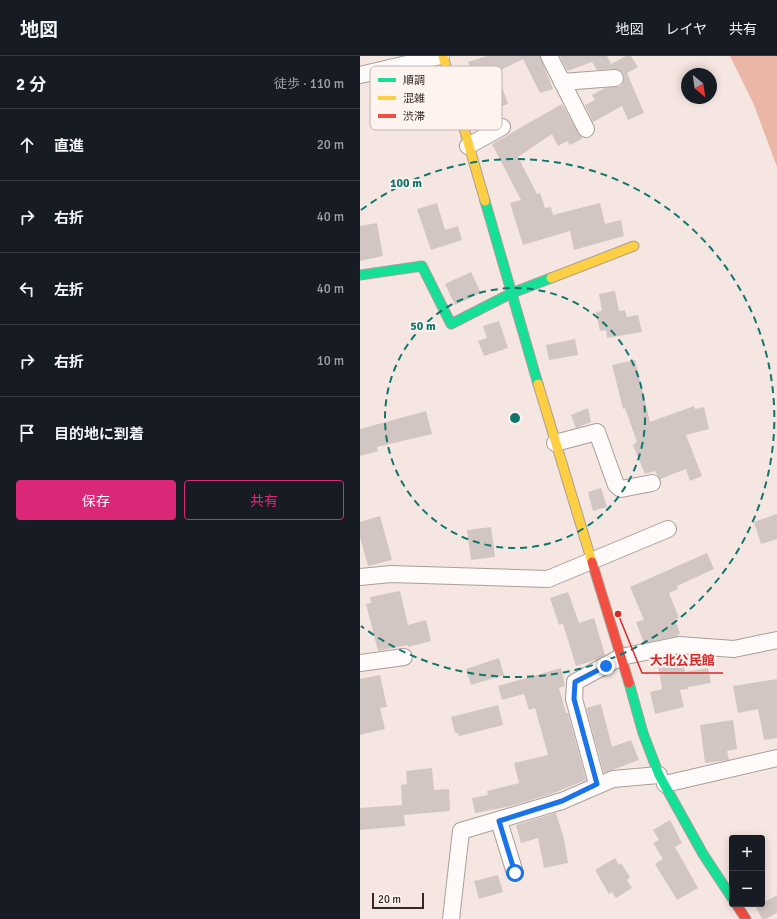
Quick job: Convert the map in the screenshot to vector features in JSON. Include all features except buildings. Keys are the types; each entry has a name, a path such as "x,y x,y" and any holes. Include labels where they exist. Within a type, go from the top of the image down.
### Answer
{"street":[{"path":"399,66 442,56 445,66"},
{"path":"548,56 586,129"},
{"path":"360,75 370,73"},
{"path":"562,82 616,78"},
{"path":"463,130 555,443 643,733 662,779 703,854 729,893"},
{"path":"468,146 497,130"},
{"path":"360,275 422,266 451,324 512,293 634,246"},
{"path":"555,443 597,432 616,485 621,489 652,483"},
{"path":"360,577 390,574 548,580 668,529"},
{"path":"597,784 574,699 575,682 621,657 679,645 734,649 777,640"},
{"path":"360,663 404,657"},
{"path":"451,919 461,831 499,821 562,801 597,784 613,779 662,779 777,758"},
{"path":"499,821 515,873"},
{"path":"738,907 746,919"}],"shaded area":[{"path":"730,56 777,56 777,167 754,105"}],"traffic: fast":[{"path":"485,201 538,384"},
{"path":"360,275 422,266 451,324 512,293 551,278"},
{"path":"629,683 643,733 659,775 703,854 729,893"}],"traffic: slow":[{"path":"443,56 446,66"},
{"path":"464,130 485,201"},
{"path":"551,278 634,246"},
{"path":"538,384 592,562"}],"traffic: jam":[{"path":"592,562 629,683"},
{"path":"738,907 746,919"}],"place":[{"name":"大北公民館","path":"618,614"}],"route":[{"path":"515,873 499,821 562,801 597,784 574,699 575,682 606,666"}]}
